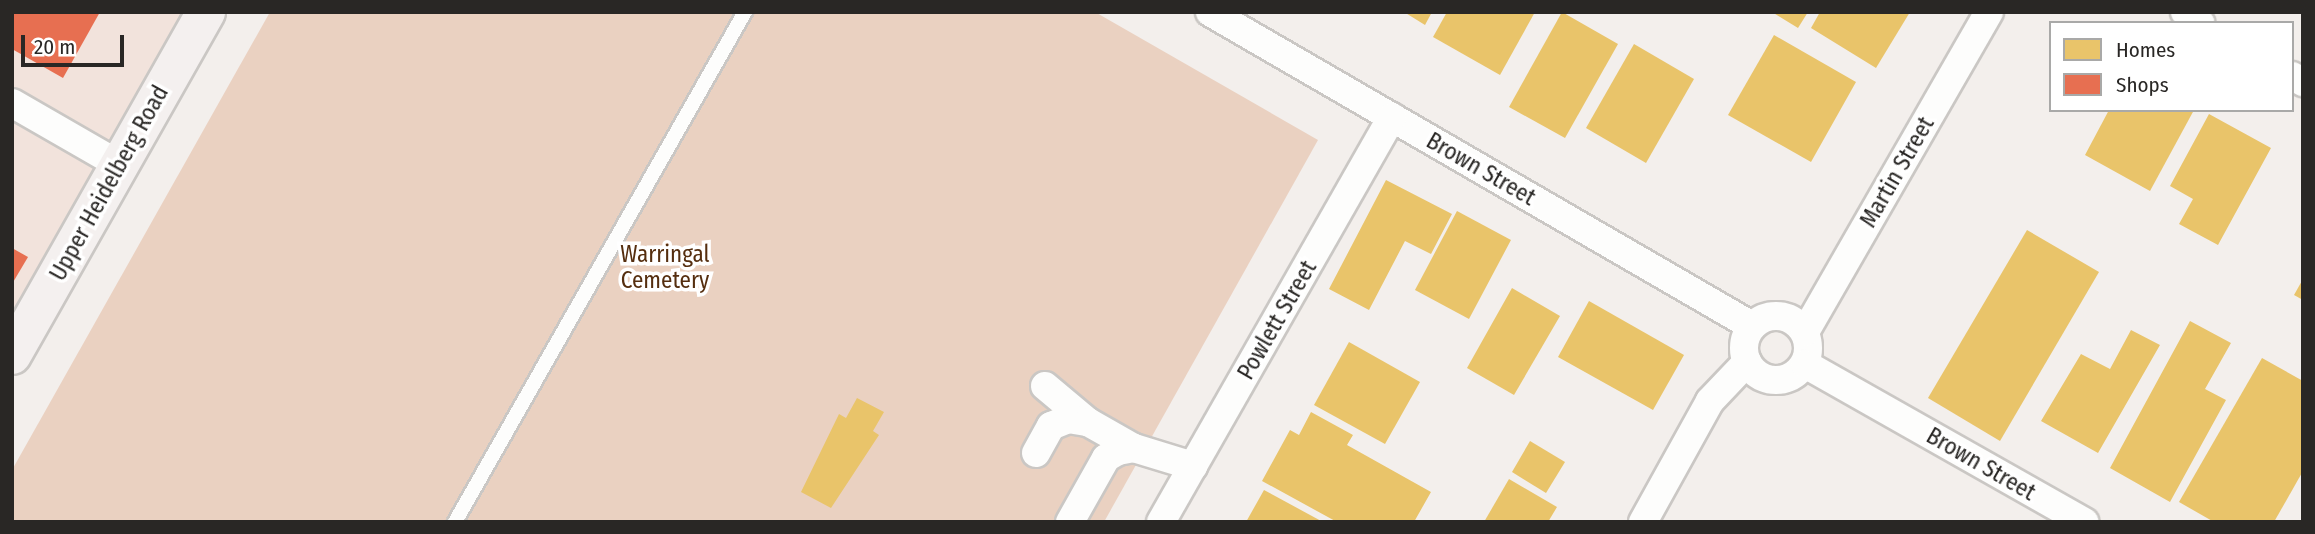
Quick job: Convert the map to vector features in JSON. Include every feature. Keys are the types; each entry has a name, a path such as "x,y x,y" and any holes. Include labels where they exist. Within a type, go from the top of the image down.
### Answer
{"main road":[{"name":"Upper Heidelberg Road","path":"12,355 206,12"}],"street":[{"name":"Brown Street","path":"1210,12 1752,326"},
{"name":"Martin Street","path":"1805,332 1989,12"},
{"path":"12,103 120,164"},
{"name":"Powlett Street","path":"1161,522 1392,117"},
{"path":"1779,316 1805,332 1805,364 1791,377 1770,380 1747,362 1744,343 1752,326 1779,316"},
{"path":"1643,522 1710,401 1747,362"},
{"name":"Brown Street","path":"1805,364 2084,522"},
{"path":"1045,386 1088,422 1134,448 1193,466"},
{"path":"1036,453 1051,426 1088,422"},
{"path":"1070,522 1106,458 1134,448"}],"lane":[{"path":"455,522 745,12"}],"shaded area":[{"path":"12,12 206,12 12,354"}],"green space":[{"name":"Warringal Cemetery","path":"270,12 1095,12 1318,140 1104,522 12,522 12,470"}],"building: Homes":[{"path":"1404,12 1432,12 1425,25"},
{"path":"1447,12 1535,12 1500,75 1433,37"},
{"path":"1562,12 1618,44 1565,138 1509,107"},
{"path":"1772,12 1808,12 1798,28"},
{"path":"1820,12 1910,12 1876,68 1811,28"},
{"path":"1774,35 1856,82 1811,162 1728,115"},
{"path":"1634,44 1694,79 1646,163 1586,128"},
{"path":"2108,112 2193,112 2150,191 2085,155"},
{"path":"2209,114 2271,148 2218,245 2179,224 2193,199 2170,186"},
{"path":"1386,180 1452,214 1431,254 1405,241 1369,310 1329,289"},
{"path":"1457,211 1511,240 1469,319 1415,290"},
{"path":"2027,230 2099,272 2000,441 1928,398"},
{"path":"2303,279 2303,300 2294,295"},
{"path":"1512,288 1560,316 1514,395 1467,368"},
{"path":"1589,301 1684,355 1653,410 1558,357"},
{"path":"2190,321 2231,343 2205,389 2226,400 2170,502 2110,468"},
{"path":"2131,330 2160,345 2098,453 2041,421 2081,354 2110,369"},
{"path":"1349,342 1420,382 1385,444 1314,405"},
{"path":"2262,358 2303,381 2303,471 2274,522 2214,522 2179,502"},
{"path":"857,398 884,412 873,431 879,435 831,508 801,492 839,414 846,418"},
{"path":"1311,412 1353,435 1347,445 1431,492 1414,522 1337,522 1262,481 1290,430 1299,435"},
{"path":"1530,441 1565,462 1546,493 1512,472"},
{"path":"1509,479 1557,507 1548,522 1484,522"},
{"path":"1264,490 1323,522 1246,522"}],"building: Shops":[{"path":"12,12 100,12 63,78 12,49"},
{"path":"12,248 28,257 12,284"}]}
